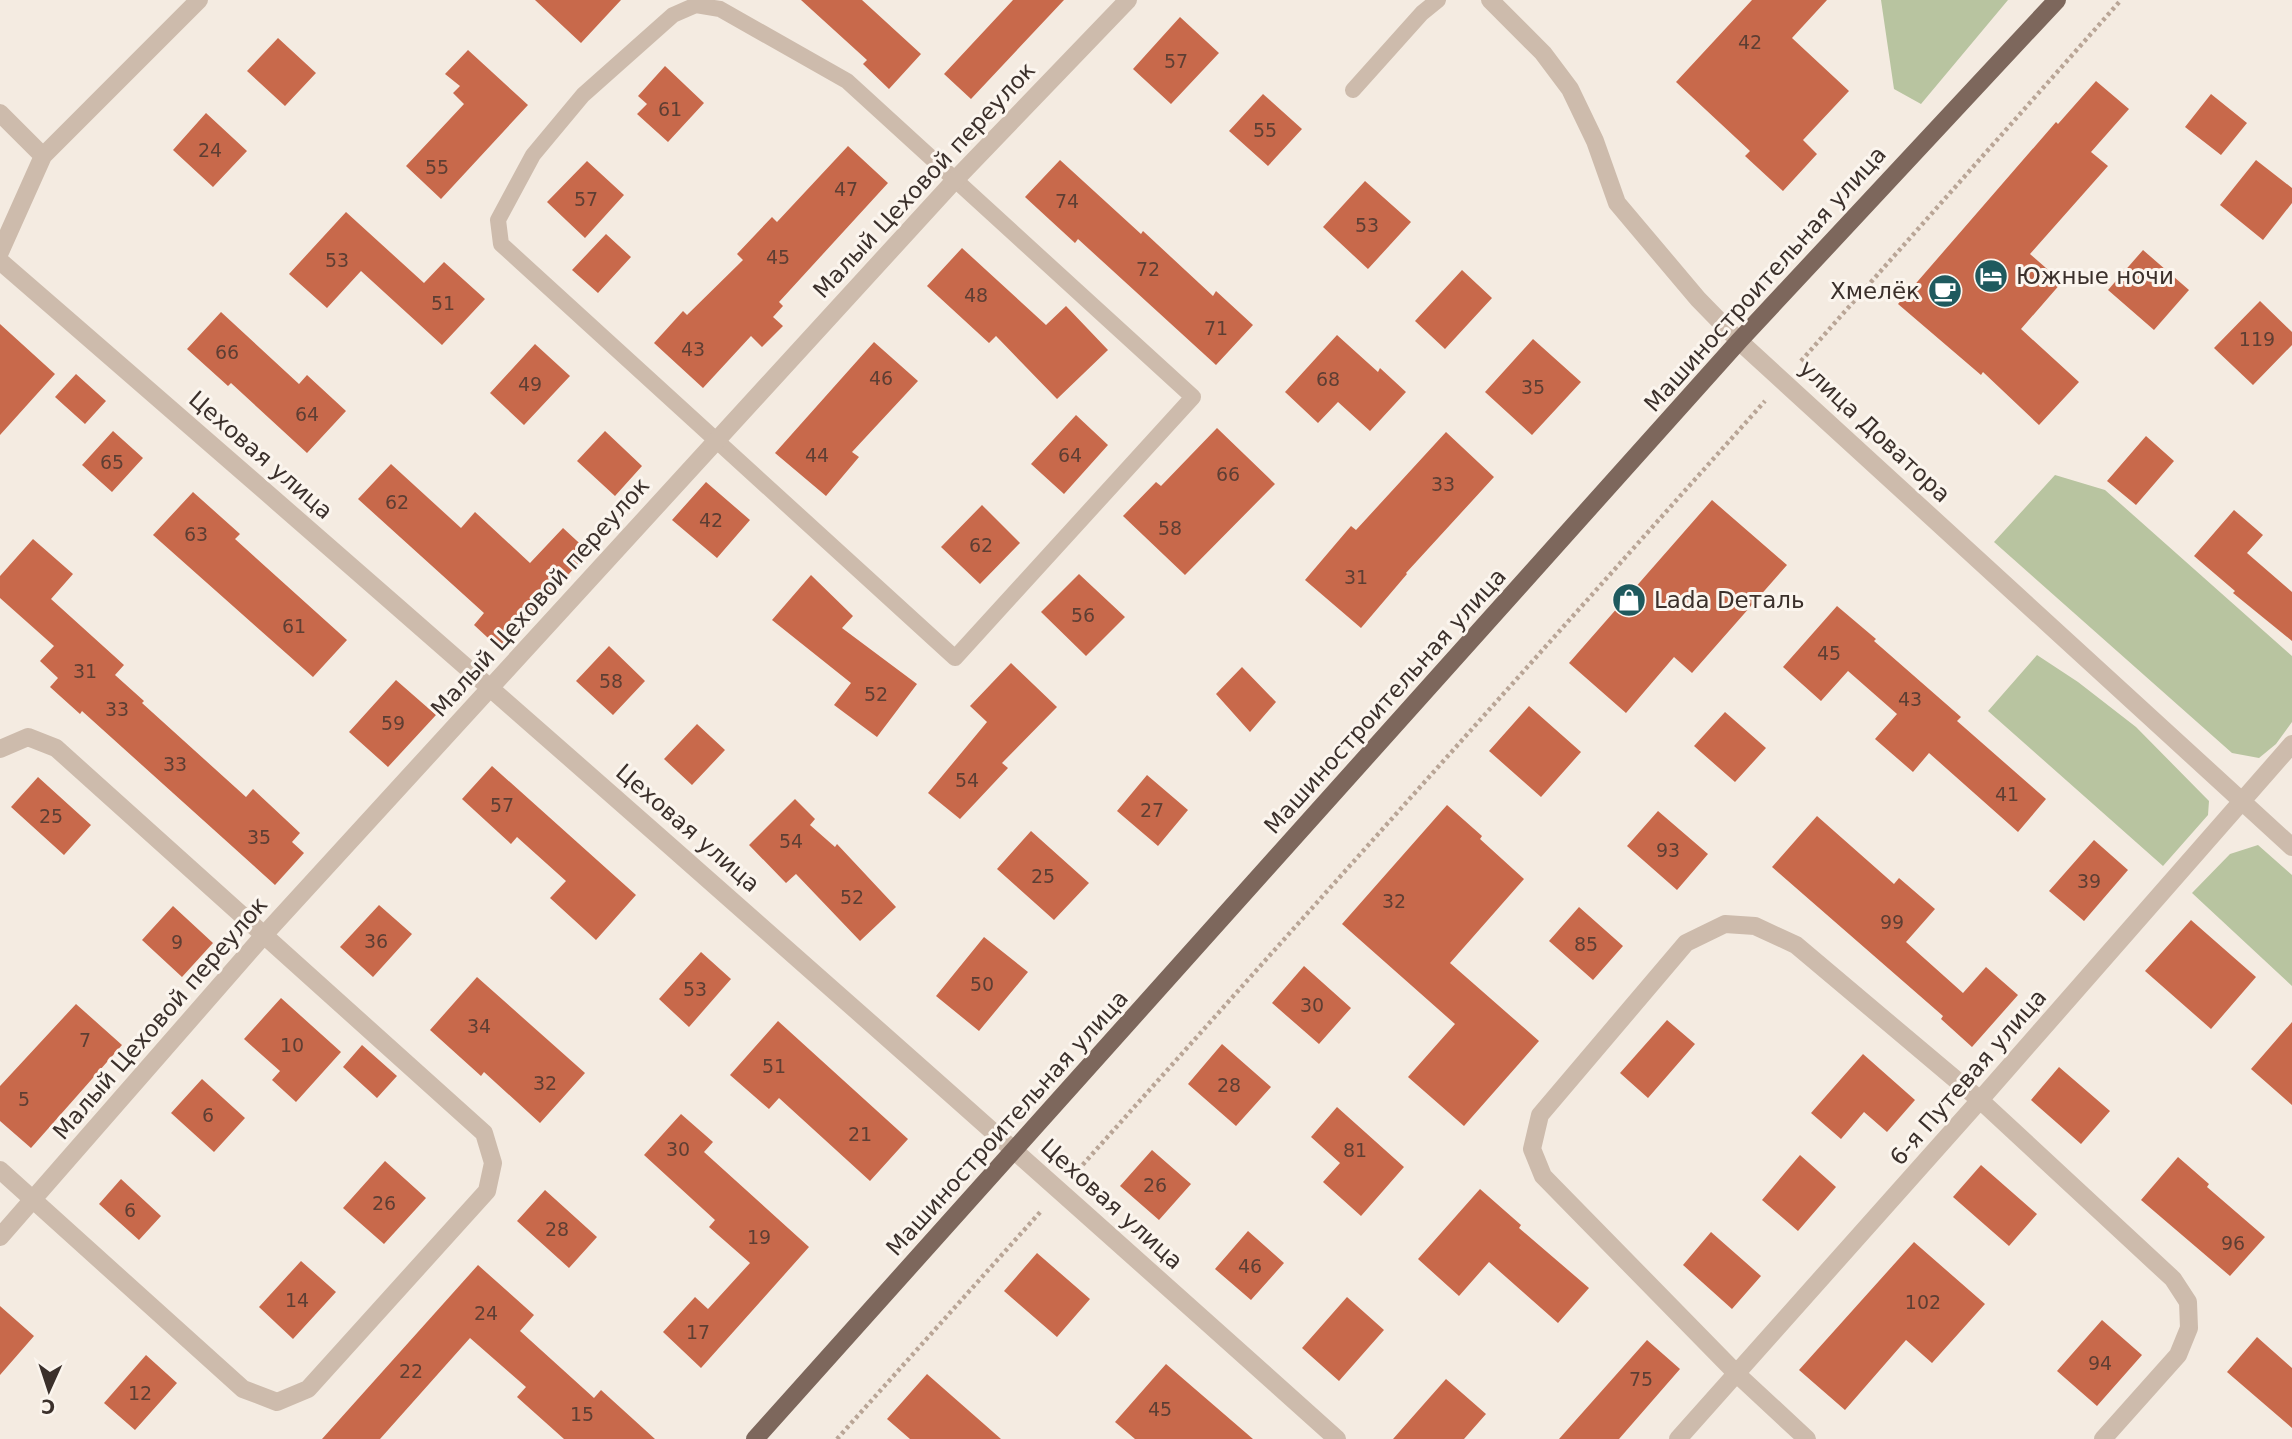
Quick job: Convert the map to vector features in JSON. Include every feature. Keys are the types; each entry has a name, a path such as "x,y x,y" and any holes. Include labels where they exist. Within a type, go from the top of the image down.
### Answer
{"main road":[{"name":"Машиностроительная улица","path":"755,1439 1739,341 2057,0"}],"street":[{"path":"0,252 43,156 199,0"},
{"name":"Малый Цеховой переулок","path":"0,1237 264,936 716,440 954,180 1128,0"},
{"name":"улица Доватора","path":"1490,0 1543,53 1570,89 1595,141 1617,203 1698,299 1739,341 2292,847"},
{"path":"0,113 43,156"},
{"name":"Цеховая улица","path":"0,261 491,687 1337,1439"},
{"path":"0,749 28,737 56,748 484,1133 493,1163 487,1191 308,1389 277,1402 243,1389 0,1170"},
{"name":"6-я Путевая улица","path":"1678,1439 1738,1375 2292,744"},
{"path":"1807,1439 1738,1375 1543,1176 1532,1149 1540,1115 1686,943 1725,924 1755,926 1796,945 1980,1100 2173,1279 2188,1302 2189,1328 2178,1355 2103,1439"}],"lane":[{"path":"1353,90 1422,13 1438,0"},
{"path":"695,5 720,9 846,81 1193,397 955,658 716,440 501,244 498,220 533,155 583,94 673,15 695,5"}],"path":[{"path":"837,1439 2121,0"}],"green space":[{"path":"1881,0 2008,0 1921,104 1894,89"},
{"path":"2055,475 2105,490 2292,656 2292,722 2276,744 2259,758 2232,753 1994,542"},
{"path":"2037,655 2078,682 2136,727 2209,801 2208,815 2163,866 1988,711"},
{"path":"2258,845 2292,875 2292,986 2192,893 2230,854"}],"building":[{"path":"535,0 621,0 581,43"},
{"path":"801,0 862,0 921,54 889,89 863,64 867,60"},
{"path":"1013,0 1064,0 971,99 944,74"},
{"path":"1752,0 1827,0 1792,38 1849,91 1803,140 1817,154 1783,191 1745,156 1750,151 1676,82"},
{"path":"1180,17 1219,53 1171,104 1133,69"},
{"path":"278,38 316,73 285,106 247,71"},
{"path":"468,50 528,105 441,199 406,166 464,104 453,93 460,86 445,74"},
{"path":"665,66 704,103 668,142 637,114 647,104 638,96"},
{"path":"2096,81 2129,109 2091,152 2108,166 2030,254 2062,282 2021,329 2079,382 2039,425 1983,372 1981,375 1898,304 2056,122 2058,124"},
{"path":"1263,94 1302,129 1268,166 1229,131"},
{"path":"2211,94 2247,123 2221,155 2185,127"},
{"path":"206,113 247,151 213,187 173,150"},
{"path":"848,146 888,183 779,302 783,306 773,317 783,326 762,347 751,336 703,388 654,343 683,311 687,315 743,260 737,254 772,217 777,222"},
{"path":"1060,160 1213,296 1216,291 1253,325 1216,365 1078,239 1075,243 1025,197"},
{"path":"2256,160 2292,188 2292,203 2263,240 2220,205"},
{"path":"587,161 624,195 585,238 547,202"},
{"path":"1365,181 1411,222 1368,269 1323,227"},
{"path":"346,212 424,283 444,262 485,299 442,345 361,271 327,308 289,274"},
{"path":"606,234 631,257 598,293 572,270"},
{"path":"962,248 1046,325 1066,306 1108,350 1057,399 996,336 989,343 927,286"},
{"path":"2143,250 2189,290 2154,330 2108,290"},
{"path":"1462,270 1492,298 1445,349 1415,321"},
{"path":"2260,301 2292,332 2292,345 2253,385 2214,348"},
{"path":"221,312 299,384 307,375 346,411 307,453 231,383 228,386 187,349"},
{"path":"0,324 55,374 0,435"},
{"path":"1337,335 1378,372 1380,368 1406,392 1370,431 1338,402 1318,423 1285,392"},
{"path":"1533,339 1581,382 1532,435 1485,392"},
{"path":"874,342 918,381 852,452 859,457 826,496 775,453"},
{"path":"535,344 570,376 524,425 490,393"},
{"path":"76,374 106,401 85,424 55,397"},
{"path":"1076,415 1108,445 1064,494 1031,464"},
{"path":"1217,428 1275,484 1185,575 1123,516 1156,482 1161,486"},
{"path":"113,431 143,458 112,492 82,465"},
{"path":"605,431 642,466 615,496 577,461"},
{"path":"1446,432 1494,477 1406,573 1361,628 1305,580 1351,526 1356,530"},
{"path":"2146,436 2174,461 2136,505 2107,481"},
{"path":"391,464 461,528 475,512 530,563 563,528 589,552 500,649 474,625 484,613 358,499"},
{"path":"706,482 750,520 717,558 672,520"},
{"path":"193,492 240,534 235,539 347,640 313,677 153,535"},
{"path":"1712,500 1787,565 1692,673 1674,657 1626,713 1569,663"},
{"path":"982,505 1020,543 980,584 941,547"},
{"path":"2234,510 2263,535 2247,553 2292,592 2292,641 2233,593 2235,591 2194,556"},
{"path":"33,539 73,574 51,599 124,665 115,675 246,797 253,789 300,833 292,842 304,853 275,885 82,711 80,714 50,687 58,678 40,661 54,646 0,598 0,576"},
{"path":"1079,574 1125,617 1086,656 1041,612"},
{"path":"811,575 853,616 842,628 917,684 877,737 834,705 851,683 772,620"},
{"path":"1837,606 1961,717 1957,721 2046,799 2018,832 1929,753 1913,772 1875,739 1897,714 1848,671 1821,701 1783,667"},
{"path":"609,646 645,681 613,715 576,681"},
{"path":"1011,663 1057,707 1002,763 1008,768 960,819 928,793 987,722 970,706"},
{"path":"1242,667 1276,702 1250,732 1216,694"},
{"path":"396,680 436,715 388,767 349,732"},
{"path":"1529,706 1581,752 1541,797 1489,751"},
{"path":"1725,712 1766,748 1735,782 1694,746"},
{"path":"697,724 725,750 692,785 664,759"},
{"path":"492,766 636,895 596,940 550,898 566,881 517,837 511,844 462,799"},
{"path":"1147,775 1188,810 1158,846 1117,811"},
{"path":"38,777 91,825 64,855 11,807"},
{"path":"795,799 815,819 810,825 835,847 837,844 896,907 860,941 796,874 786,883 749,845"},
{"path":"1447,805 1524,879 1450,963 1539,1041 1464,1126 1408,1077 1455,1024 1342,924"},
{"path":"1658,811 1708,854 1677,890 1627,846"},
{"path":"1817,816 1894,884 1899,878 1935,909 1906,942 1963,993 1986,967 2018,995 1972,1047 1941,1019 1943,1016 1772,867"},
{"path":"1031,831 1089,883 1054,920 997,869"},
{"path":"2094,840 2128,870 2084,921 2049,891"},
{"path":"379,905 412,934 373,977 340,947"},
{"path":"173,906 213,943 182,977 142,940"},
{"path":"1579,907 1623,946 1593,980 1549,941"},
{"path":"2191,920 2256,977 2211,1029 2145,971"},
{"path":"984,937 1028,972 979,1031 936,996"},
{"path":"701,952 731,979 689,1027 659,999"},
{"path":"1304,966 1351,1008 1319,1044 1272,1003"},
{"path":"477,977 585,1073 540,1123 484,1072 481,1076 430,1030"},
{"path":"281,998 341,1052 296,1102 272,1080 280,1071 244,1039"},
{"path":"76,1004 122,1045 31,1148 0,1121 0,1086"},
{"path":"1667,1020 1695,1044 1648,1098 1620,1073"},
{"path":"778,1021 908,1139 870,1181 779,1098 769,1109 730,1075"},
{"path":"2292,1022 2292,1105 2251,1069"},
{"path":"1222,1044 1271,1087 1236,1126 1188,1084"},
{"path":"362,1045 397,1076 377,1098 343,1067"},
{"path":"1863,1054 1915,1100 1887,1132 1864,1112 1841,1139 1811,1113"},
{"path":"2059,1067 2110,1111 2081,1144 2031,1100"},
{"path":"202,1079 245,1118 214,1152 171,1113"},
{"path":"1337,1107 1404,1167 1361,1216 1323,1182 1340,1163 1311,1137"},
{"path":"681,1114 713,1142 704,1152 809,1247 701,1368 663,1332 695,1297 708,1309 750,1263 709,1227 715,1220 644,1155"},
{"path":"1152,1150 1191,1184 1159,1220 1120,1186"},
{"path":"1800,1155 1836,1187 1798,1231 1762,1200"},
{"path":"2178,1157 2209,1184 2207,1187 2265,1237 2230,1276 2141,1200"},
{"path":"385,1161 426,1198 384,1244 343,1208"},
{"path":"1981,1165 2037,1214 2009,1246 1953,1197"},
{"path":"121,1179 161,1216 139,1240 99,1204"},
{"path":"1480,1189 1521,1225 1519,1228 1589,1288 1558,1323 1489,1262 1459,1296 1418,1259"},
{"path":"545,1190 597,1237 569,1268 517,1221"},
{"path":"1248,1231 1284,1263 1251,1300 1215,1269"},
{"path":"1711,1232 1761,1276 1732,1309 1683,1265"},
{"path":"1914,1242 1985,1304 1932,1363 1906,1340 1845,1410 1799,1370"},
{"path":"1037,1253 1090,1299 1057,1337 1004,1291"},
{"path":"301,1261 336,1292 293,1339 259,1307"},
{"path":"478,1265 534,1315 520,1331 594,1398 601,1390 655,1439 564,1439 517,1397 526,1387 470,1338 380,1439 322,1439"},
{"path":"1347,1297 1384,1330 1339,1381 1302,1348"},
{"path":"0,1306 34,1336 0,1375"},
{"path":"2102,1320 2142,1355 2097,1406 2057,1371"},
{"path":"2257,1337 2292,1368 2292,1428 2227,1372"},
{"path":"1647,1340 1680,1369 1619,1439 1559,1439"},
{"path":"146,1355 177,1383 135,1430 104,1403"},
{"path":"1166,1364 1253,1439 1135,1439 1115,1422"},
{"path":"927,1374 1001,1439 910,1439 887,1419"},
{"path":"1446,1379 1486,1414 1464,1439 1393,1439"}],"place":[{"name":"Южные ночи","path":"1991,276"},
{"name":"Хмелёк","path":"1945,291"},
{"name":"Lada Dеталь","path":"1629,600"}]}
